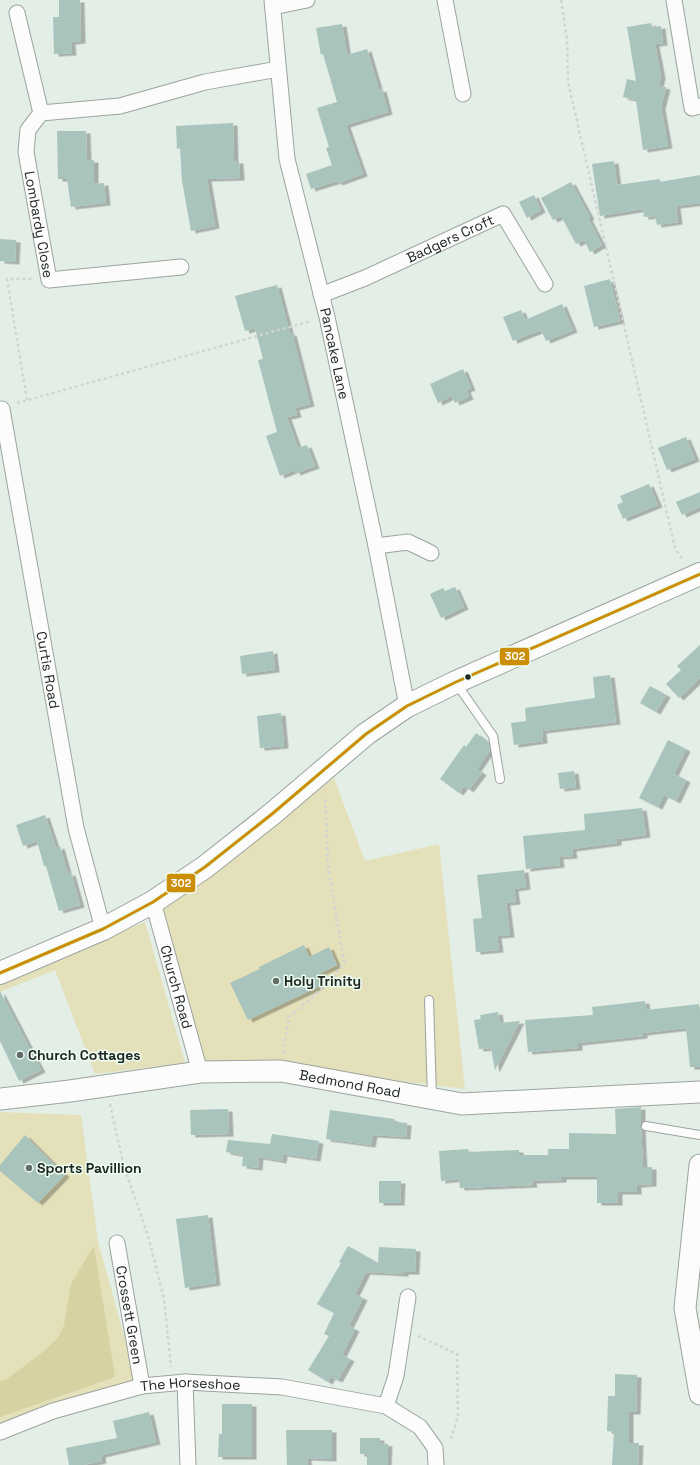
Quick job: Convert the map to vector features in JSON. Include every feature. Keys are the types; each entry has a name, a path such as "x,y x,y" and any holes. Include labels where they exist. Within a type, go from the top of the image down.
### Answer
{"main road":[{"path":"0,973 102,928 153,902 206,867 272,814 366,734 407,706 456,682 697,576"}],"street":[{"path":"272,4 307,0"},
{"path":"446,0 463,94"},
{"path":"674,0 692,108 700,106"},
{"name":"Pancake Lane","path":"272,4 287,159 327,317 376,546 407,706"},
{"path":"17,13 42,113 120,106 206,82 278,69"},
{"name":"Lombardy Close","path":"42,113 28,130 26,152 50,280 181,267"},
{"name":"Badgers Croft","path":"321,294 365,278 503,214 545,284"},
{"name":"Curtis Road","path":"2,409 76,828 102,928"},
{"path":"376,546 408,542 431,553"},
{"name":"Church Road","path":"153,902 200,1072"},
{"name":"Bedmond Road","path":"0,1099 70,1091 200,1072 281,1071 462,1104 700,1092"},
{"path":"700,1165 685,1308 700,1394"},
{"name":"Crossett Green","path":"117,1243 142,1386"},
{"path":"386,1406 396,1376 408,1297"},
{"path":"179,1383 188,1465"},
{"name":"The Horseshoe","path":"0,1432 53,1411 142,1386 179,1383 282,1387 386,1406 420,1427 435,1448 435,1460"}],"lane":[{"path":"456,682 493,736 500,780"},
{"path":"430,1000 432,1098"},
{"path":"646,1126 700,1135"}],"path":[{"path":"561,0 567,38 568,82 674,548 697,576"},
{"path":"27,400 7,279 50,280"},
{"path":"2,409 27,400 327,317"},
{"path":"281,1071 289,1017 330,982 344,962 328,866 323,770"},
{"path":"106,1086 123,1163 149,1239 164,1299 179,1383"},
{"path":"403,1330 457,1354 458,1416 447,1455 435,1460"}],"shaded area":[{"path":"334,778 365,861 439,844 465,1089 283,1067 203,1067 160,908"},
{"path":"145,922 185,1063 95,1074 55,970 0,992 0,984"},
{"path":"0,1112 81,1115 98,1241 136,1380 0,1424"},
{"path":"94,1247 115,1377 0,1417 0,1381 7,1379 43,1352 58,1338 64,1325 71,1284"}],"building":[{"path":"59,0 80,0 81,41 71,42 72,53 54,54 53,17 59,17"},
{"path":"651,23 652,27 661,26 663,43 655,44 661,76 659,86 666,87 661,107 668,146 643,150 636,100 623,97 627,79 636,81 627,27"},
{"path":"342,24 347,55 367,49 379,90 382,89 388,112 346,125 363,174 338,183 337,181 311,189 306,174 332,165 326,148 329,147 317,108 337,102 323,54 321,55 316,28"},
{"path":"233,123 234,161 239,161 240,178 207,179 215,226 191,231 182,181 180,148 177,149 176,126"},
{"path":"57,131 86,131 87,160 94,160 94,184 104,183 106,203 71,207 67,179 58,179"},
{"path":"614,161 617,185 660,179 660,182 700,175 700,203 676,206 678,222 657,225 655,216 644,217 643,209 600,216 592,164"},
{"path":"571,182 590,217 588,218 602,245 590,252 584,240 576,244 561,216 553,220 541,198"},
{"path":"534,195 541,210 527,218 519,202"},
{"path":"0,239 16,240 15,262 0,261"},
{"path":"610,279 620,321 594,327 584,286"},
{"path":"277,285 290,334 292,333 310,404 295,408 297,415 287,417 298,448 307,445 315,466 296,473 295,470 280,476 266,436 277,432 258,360 263,359 255,328 245,331 235,296"},
{"path":"562,304 573,330 546,341 541,330 513,341 503,317 521,310 525,320"},
{"path":"463,369 471,388 466,390 469,397 455,403 452,396 438,403 430,384"},
{"path":"686,437 695,459 667,470 658,448"},
{"path":"649,484 658,505 623,519 617,505 623,502 620,496"},
{"path":"700,492 700,507 682,515 676,502"},
{"path":"455,587 464,607 441,618 430,594 443,588 445,591"},
{"path":"700,645 700,678 679,698 666,684 681,670 677,666"},
{"path":"273,651 275,670 242,674 240,656"},
{"path":"610,675 616,722 542,731 543,741 514,745 511,723 526,721 525,708 595,698 593,677"},
{"path":"650,686 666,695 656,712 640,703"},
{"path":"281,713 284,746 260,748 257,716"},
{"path":"476,733 488,742 490,750 477,769 482,773 469,790 464,786 459,793 440,779 464,745 466,747"},
{"path":"668,740 686,749 674,774 686,780 676,801 664,795 658,807 639,798"},
{"path":"574,771 576,787 560,789 558,773"},
{"path":"642,808 646,835 617,839 617,843 572,849 573,856 559,857 560,865 526,869 523,836 585,830 584,814"},
{"path":"45,815 56,848 60,846 68,874 71,873 80,905 59,911 37,841 23,846 16,825"},
{"path":"524,870 526,887 514,889 516,902 506,903 510,935 497,936 499,950 476,952 473,919 482,918 477,875"},
{"name":"Holy Trinity","path":"304,945 309,957 329,947 337,965 315,976 320,986 248,1020 230,983 260,969 259,967"},
{"name":"Church Cottages","path":"0,991 41,1070 19,1081 0,1041"},
{"path":"645,1001 646,1010 699,1004 700,1067 690,1067 686,1028 643,1033 643,1036 578,1043 578,1048 528,1052 525,1020 593,1015 592,1007"},
{"path":"498,1012 500,1023 520,1021 495,1070 491,1048 479,1049 474,1020 481,1019 480,1015"},
{"path":"641,1107 643,1167 652,1167 652,1184 637,1185 637,1192 618,1192 618,1203 597,1203 597,1177 562,1177 562,1180 532,1181 533,1185 460,1188 459,1179 441,1181 439,1151 468,1149 469,1152 519,1150 519,1155 548,1155 548,1149 569,1149 569,1133 616,1134 615,1109"},
{"path":"228,1109 229,1134 191,1135 190,1110"},
{"path":"330,1110 394,1119 394,1122 407,1123 406,1137 373,1135 371,1145 326,1139"},
{"path":"272,1134 319,1141 316,1159 283,1154 282,1161 259,1157 258,1168 242,1166 243,1155 226,1152 228,1140 270,1144"},
{"name":"Sports Pavillion","path":"25,1135 65,1175 38,1203 0,1171 0,1165"},
{"path":"379,1181 401,1181 400,1203 379,1203"},
{"path":"208,1215 216,1283 185,1288 176,1219"},
{"path":"348,1246 378,1263 379,1247 416,1249 415,1272 404,1272 404,1274 366,1272 355,1294 363,1298 349,1326 355,1329 342,1355 350,1359 338,1380 331,1377 328,1382 308,1370 329,1336 324,1334 334,1313 317,1304 341,1263 339,1262"},
{"path":"615,1374 637,1375 636,1412 629,1412 629,1443 639,1443 638,1465 612,1465 614,1432 607,1431 608,1396 615,1396"},
{"path":"222,1404 252,1404 252,1457 218,1457 219,1434 222,1434"},
{"path":"149,1412 156,1442 101,1455 102,1461 83,1465 69,1465 66,1448 117,1438 113,1421"},
{"path":"286,1430 332,1430 332,1459 307,1458 308,1465 287,1465"},
{"path":"360,1438 380,1438 380,1443 388,1444 387,1465 367,1465 367,1454 360,1454"}],"transit line":[{"name":"302","path":"0,973 103,929 153,902 205,867 272,814 366,734 407,706 456,682 700,574"}],"place":[{"name":"Holy Trinity","path":"276,981"},
{"name":"Church Cottages","path":"20,1055"},
{"name":"Sports Pavillion","path":"29,1168"}]}
